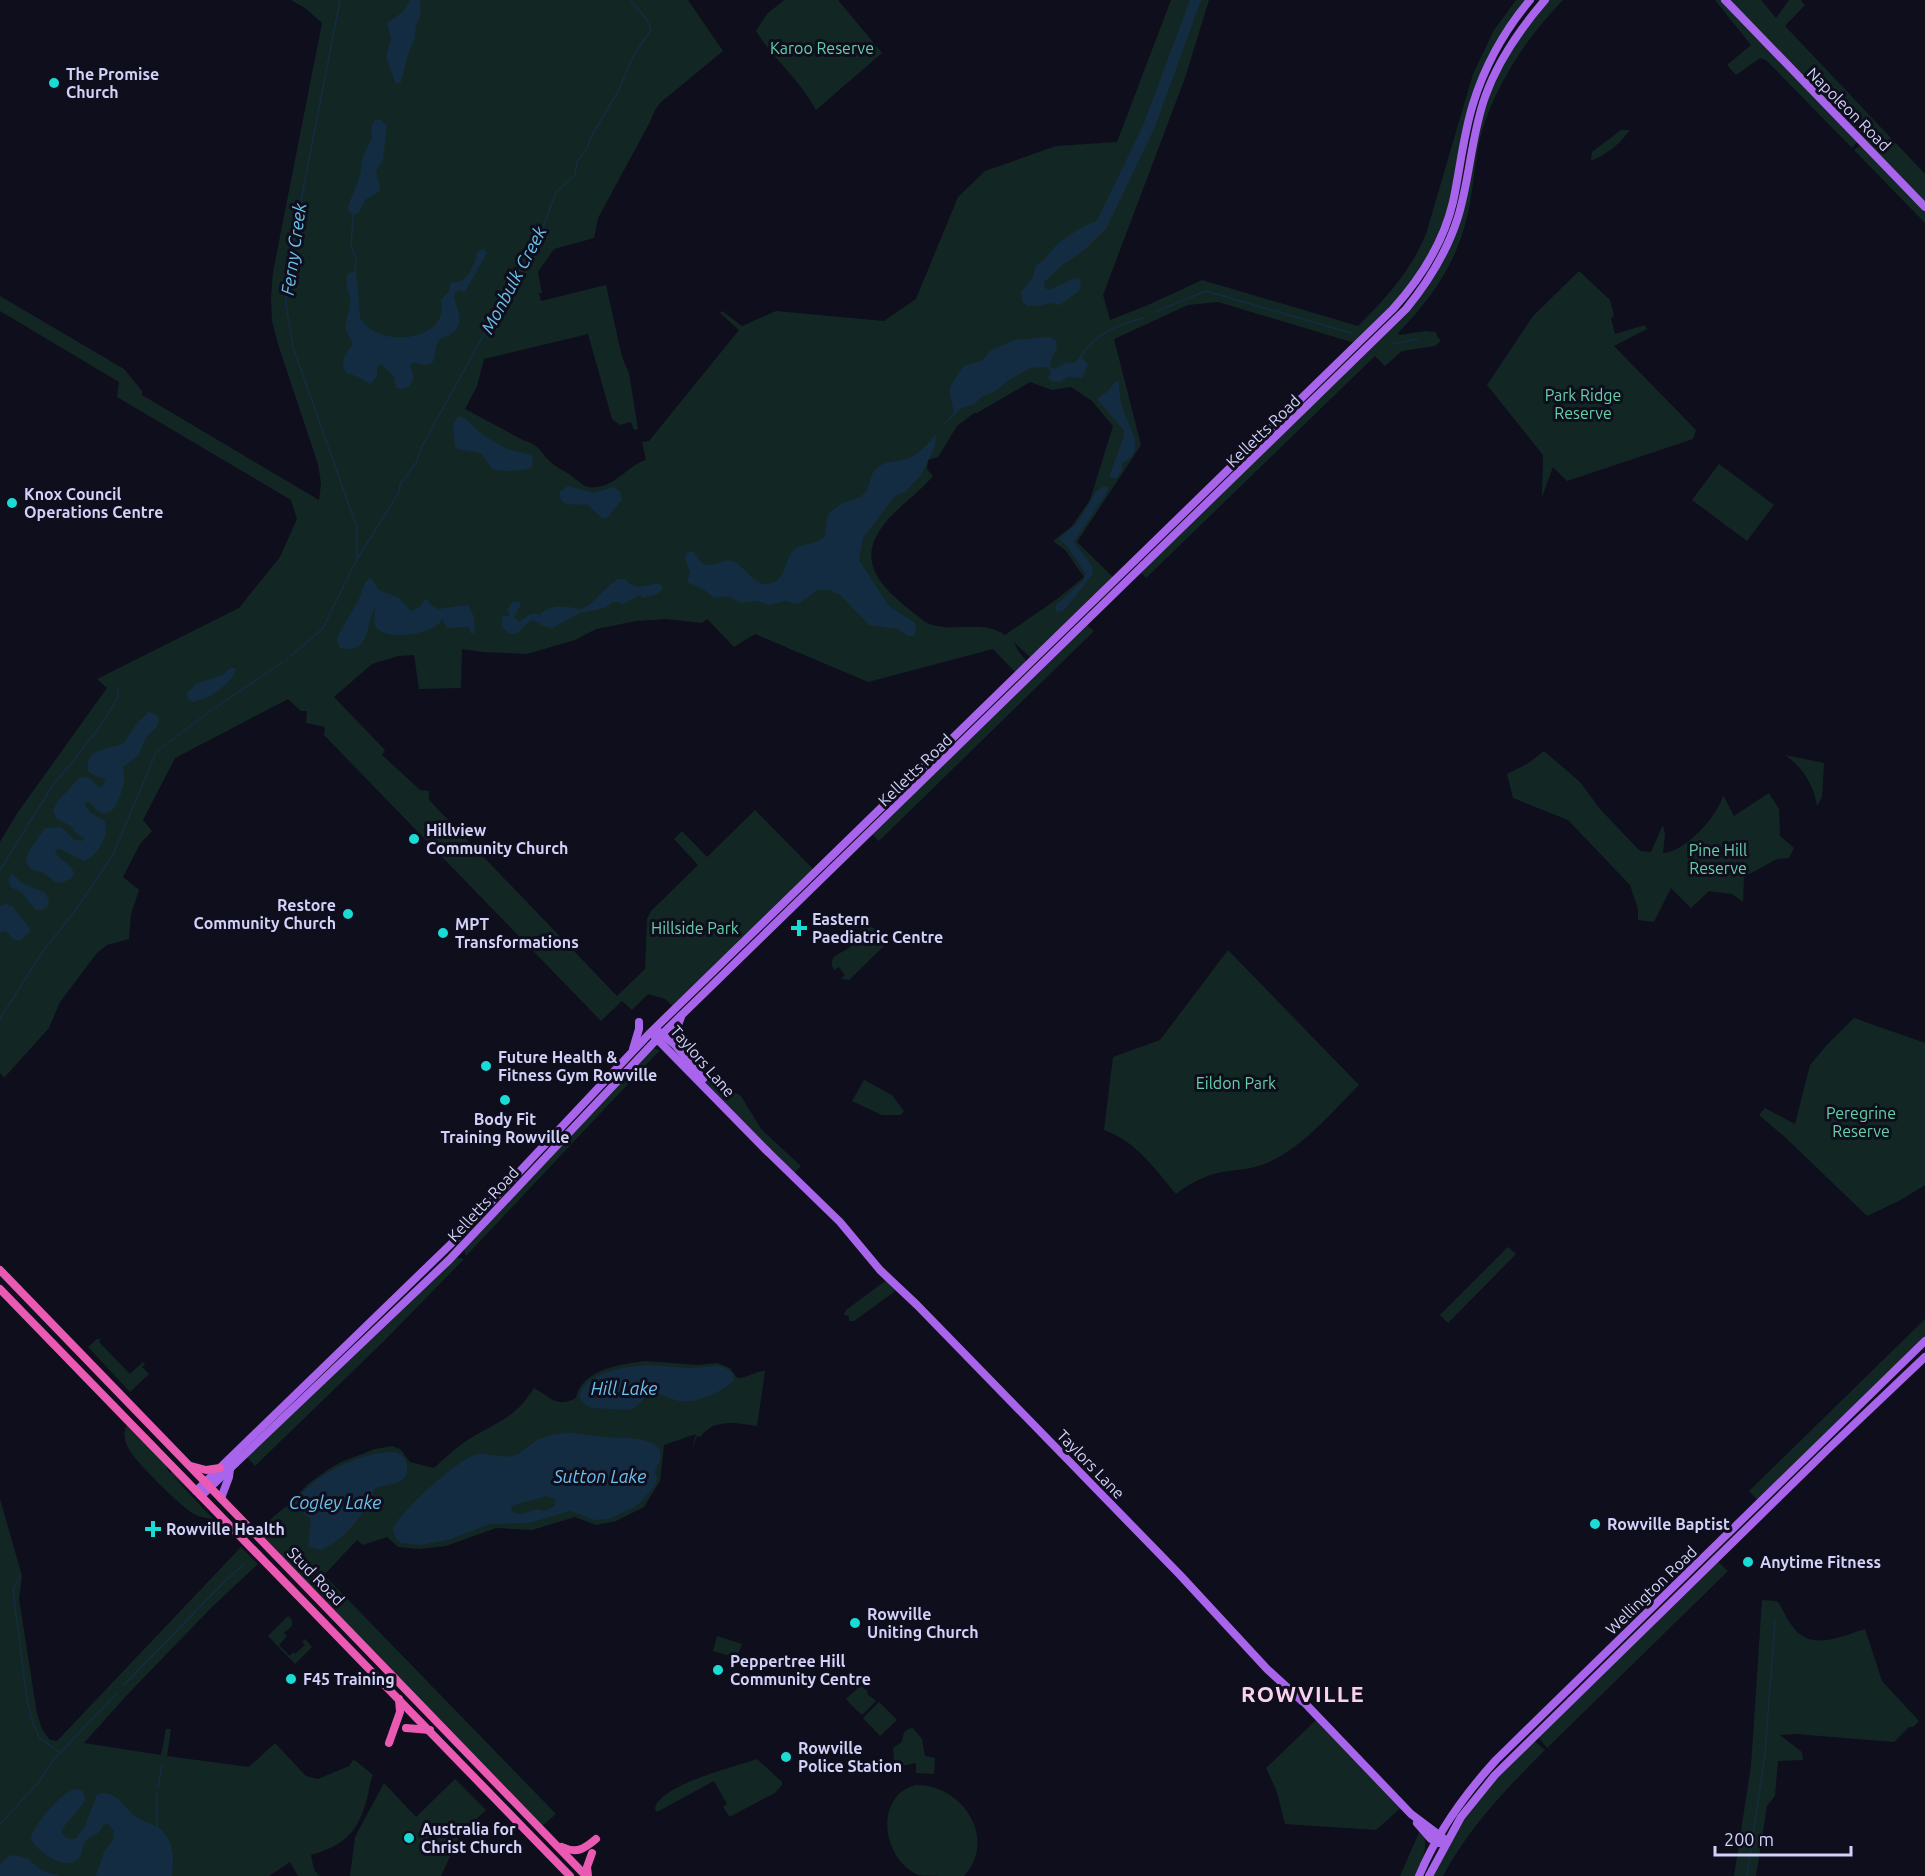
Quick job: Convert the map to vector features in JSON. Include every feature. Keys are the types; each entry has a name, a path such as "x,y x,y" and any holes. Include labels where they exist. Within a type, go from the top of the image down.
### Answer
{"highway":[{"name":"Stud Road","path":"0,1270 587,1876"},
{"name":"Stud Road","path":"0,1289 570,1876"},
{"path":"190,1466 206,1470 225,1469"},
{"path":"389,1743 400,1712 399,1699"},
{"path":"406,1728 430,1730"},
{"path":"556,1844 569,1851 579,1851 596,1839"},
{"path":"587,1876 587,1867 592,1853"}],"main road":[{"name":"Kelletts Road","path":"225,1469 456,1240 652,1030 1375,328 1408,293 1429,263 1446,226 1469,117 1483,75 1505,34 1530,0"},
{"name":"Kelletts Road","path":"199,1494 331,1374 449,1260 660,1036 1406,309 1436,268 1453,231 1479,119 1496,72 1515,38 1545,0"},
{"name":"Napoleon Road","path":"1725,0 1925,207"},
{"name":"Napoleon Road","path":"1731,0 1754,30"},
{"path":"675,1045 673,1039 681,1016"},
{"path":"633,1050 639,1022"},
{"name":"Taylors Lane","path":"652,1030 675,1045 691,1069"},
{"name":"Taylors Lane","path":"660,1036 674,1055 691,1069 837,1226 885,1269 917,1305 1245,1642 1284,1678 1302,1701 1413,1815 1442,1841"},
{"path":"647,1049 656,1048 674,1055"},
{"name":"Wellington Road","path":"1429,1876 1445,1826 1468,1792 1496,1760 1925,1341"},
{"name":"Wellington Road","path":"1419,1876 1428,1857 1500,1769 1925,1357"},
{"path":"221,1498 229,1477 225,1469"},
{"name":"Taylors Lane","path":"1413,1815 1427,1834 1442,1841"},
{"path":"1413,1815 1432,1825 1445,1826"},
{"path":"1427,1834 1428,1857"}],"green space":[{"name":"Hillside Park","path":"291,0 688,0 723,51 660,103 655,110 598,218 594,238 554,249 538,272 542,293 539,293 541,301 606,285 622,357 629,373 638,429 634,430 631,422 620,425 612,419 588,334 484,359 477,386 465,409 534,445 555,466 584,485 593,487 610,483 646,460 642,442 649,441 739,330 720,313 722,311 742,326 776,311 884,321 916,299 958,197 985,171 1056,146 1117,142 1171,0 1209,0 1185,78 1103,295 1110,320 1202,280 1358,326 1397,283 1420,248 1473,74 1494,30 1516,0 1530,0 1483,75 1455,190 1429,263 1358,344 1218,302 1188,305 1114,339 1141,445 1077,542 1116,580 1033,660 1014,642 1029,664 1018,675 993,649 868,682 755,634 734,647 707,619 702,623 666,619 636,621 596,629 575,640 527,654 462,649 461,688 419,689 414,655 398,656 372,664 334,697 385,750 382,755 420,790 429,791 429,800 617,996 645,969 647,919 651,911 698,865 674,839 682,831 707,857 755,810 816,872 675,1008 665,999 648,994 632,1010 622,1001 601,1021 324,735 325,727 306,723 307,711 301,711 288,699 175,758 143,820 152,831 140,844 123,877 139,890 131,914 129,939 107,945 97,953 60,1002 49,1028 4,1078 0,1073 0,842 18,812 107,688 97,679 239,608 280,557 297,519 291,500 117,397 119,382 0,311 0,296 124,369 142,391 142,395 319,500 321,483 318,464 278,344 272,321 271,297 273,272 322,23 305,8","holes":["1030,382 1052,390 1071,387 1092,401 1113,426 1090,500 1072,526 1053,541 1065,550 1084,577 1005,635 985,628 945,627 925,622 895,597 883,585 875,572 871,559 873,545 881,529 896,511 933,476 927,469 928,460 938,457 957,426 974,413"]},
{"name":"Karoo Reserve","path":"784,0 838,0 882,53 816,110 803,89 756,31 767,14"},
{"path":"1545,0 1563,0 1526,44 1505,78 1488,113 1479,142 1467,217 1456,250 1441,280 1398,333 1399,335 1426,331 1436,332 1441,341 1435,346 1402,351 1385,366 1375,356 1146,578 1139,570 1418,295 1453,231 1474,136 1496,72"},
{"path":"1715,0 1725,0 1750,26 1731,0 1761,0 1776,18 1789,0 1802,0 1805,5 1785,26 1925,174 1925,223 1854,150 1863,143 1860,139 1852,148 1766,60 1760,58 1736,75 1727,65 1751,45"},
{"path":"1621,130 1630,130 1613,148 1591,161 1592,152"},
{"name":"Park Ridge Reserve","path":"1579,271 1610,300 1615,334 1645,325 1647,329 1614,346 1696,430 1693,439 1567,481 1553,467 1542,497 1543,455 1487,385 1533,316"},
{"path":"1719,464 1774,505 1747,541 1692,500"},
{"path":"1087,625 1094,631 879,841 870,832"},
{"name":"Pine Hill Reserve","path":"1544,751 1580,782 1600,809 1640,851 1651,852 1663,825 1665,834 1663,853 1681,847 1708,822 1723,795 1734,816 1769,793 1779,809 1780,836 1794,848 1789,858 1777,859 1744,877 1743,902 1732,894 1709,891 1691,908 1671,888 1654,922 1638,920 1638,909 1630,885 1568,820 1513,798 1507,774 1527,764"},
{"path":"1785,755 1824,763 1822,797 1817,806 1807,778"},
{"path":"870,926 875,929 872,932 880,941 884,938 885,945 849,980 841,979 845,975 839,967 834,970 832,961 834,957 853,944 861,929"},
{"name":"Eildon Park","path":"1228,950 1359,1085 1304,1139 1280,1156 1256,1167 1210,1175 1176,1194 1135,1148 1104,1130 1113,1057 1160,1040"},
{"name":"Peregrine Reserve","path":"1854,1018 1925,1043 1925,1185 1899,1201 1867,1216 1759,1115 1765,1108 1795,1124 1810,1065"},
{"path":"652,1048 660,1050 466,1256 463,1246"},
{"path":"700,1065 713,1080 741,1096 761,1129 801,1166 793,1174 730,1112 696,1070"},
{"path":"864,1080 892,1095 904,1111 901,1115 882,1115 852,1101"},
{"path":"1508,1247 1516,1254 1448,1323 1440,1315"},
{"path":"455,1257 464,1259 383,1342 255,1466 244,1454"},
{"path":"888,1279 898,1289 854,1321 849,1321 849,1316 844,1315 846,1310"},
{"path":"1925,1319 1925,1341 1760,1503 1749,1491"},
{"path":"97,1339 101,1339 99,1342 130,1374 143,1362 145,1364 142,1367 149,1374 130,1392 88,1347"},
{"path":"646,1361 697,1365 717,1363 730,1368 737,1378 765,1371 757,1426 719,1424 700,1437 697,1436 692,1450 696,1434 664,1445 660,1481 644,1507 616,1521 596,1525 575,1517 532,1530 496,1528 446,1546 419,1549 398,1547 387,1537 363,1545 357,1540 324,1575 556,1814 540,1828 255,1532 289,1504 308,1484 341,1462 375,1449 392,1446 400,1449 410,1462 434,1468 462,1444 510,1415 534,1388 559,1402 569,1401 576,1398 586,1380 594,1374 614,1366"},
{"path":"127,1425 167,1466 171,1474 171,1471 204,1504 172,1475 213,1519 199,1516 188,1510 142,1466 127,1445 124,1434"},
{"path":"0,1499 22,1576 19,1599 37,1714 42,1729 50,1740 57,1741 241,1547 258,1564 211,1608 84,1743 161,1755 166,1729 171,1729 167,1756 249,1767 275,1743 306,1776 318,1779 349,1766 353,1760 356,1761 373,1775 366,1802 358,1823 347,1837 340,1843 311,1855 314,1870 320,1876 298,1876 290,1862 269,1876 0,1876"},
{"path":"1715,1559 1728,1571 1547,1748 1536,1734"},
{"path":"1762,1600 1778,1602 1793,1627 1800,1635 1809,1639 1827,1640 1865,1629 1882,1681 1919,1721 1913,1727 1909,1727 1894,1742 1796,1734 1780,1735 1802,1752 1803,1760 1778,1761 1775,1796 1767,1806 1756,1876 1734,1876 1751,1766"},
{"path":"288,1616 292,1620 292,1626 284,1633 287,1636 279,1645 290,1656 305,1645 302,1642 305,1639 312,1647 295,1664 268,1636"},
{"path":"717,1636 742,1644 737,1658 713,1651"},
{"path":"861,1685 876,1701 862,1715 846,1699"},
{"path":"879,1702 897,1720 880,1736 863,1718"},
{"path":"1318,1718 1403,1806 1376,1830 1285,1824 1277,1792 1266,1768"},
{"path":"913,1728 922,1739 925,1756 935,1758 934,1774 916,1773 916,1763 901,1766 894,1760 893,1748 902,1742 906,1731"},
{"path":"1531,1738 1545,1750 1502,1794 1476,1825 1443,1876 1429,1876 1461,1817"},
{"path":"757,1759 782,1782 782,1785 775,1793 731,1816 723,1807 727,1804 714,1781 657,1812 655,1809 659,1800 683,1785"},
{"path":"455,1779 486,1810 461,1833 441,1876 350,1876 355,1837 384,1783 416,1817"},
{"path":"916,1785 933,1787 948,1794 970,1816 976,1831 977,1846 974,1861 964,1876 918,1875 896,1856 887,1828 888,1814 893,1801 902,1791"},
{"path":"1421,1828 1425,1846 1418,1870 1415,1876 1400,1876"}],"water":[{"path":"410,0 420,0 421,15 416,25 415,38 401,82 396,84 386,57 391,38 387,23 403,12"},
{"path":"1190,0 1201,0 1155,127 1106,229 1044,282 1045,288 1049,290 1079,278 1081,281 1079,291 1060,305 1051,303 1027,306 1022,301 1021,292 1032,279 1036,265 1067,237 1097,221 1144,123"},
{"path":"375,120 381,120 387,126 383,160 376,171 380,188 377,193 366,199 359,212 353,215 348,206 360,176 363,156 372,138 371,127"},
{"path":"484,248 487,253 466,290 464,292 459,290 454,294 459,325 451,334 438,342 431,364 422,365 415,362 410,365 414,377 409,387 396,388 394,376 382,365 377,367 377,376 370,384 347,373 343,368 344,358 353,343 345,329 350,307 346,282 348,274 356,272 360,318 370,328 382,335 412,336 425,332 435,324 441,314 441,300 449,291 450,283 461,281 466,277 477,252"},
{"path":"1050,337 1056,341 1057,349 1050,366 1055,369 1067,362 1074,363 1081,356 1088,365 1082,378 1067,377 1061,382 1052,381 1048,378 1051,371 1047,367 1030,368 994,392 983,396 974,404 960,409 936,435 935,446 922,474 905,492 895,496 863,538 859,560 889,606 915,623 914,636 908,636 898,629 869,625 840,595 829,590 818,590 798,604 786,601 769,605 757,601 742,603 727,596 714,598 703,589 687,582 690,572 685,559 687,553 692,551 704,564 712,565 727,560 735,562 762,584 774,582 782,575 789,556 796,548 818,541 825,536 830,512 865,493 877,468 885,463 909,458 930,442 954,412 950,387 963,366 983,360 990,351 1014,340"},
{"path":"1116,381 1119,382 1122,406 1133,434 1135,448 1130,458 1122,463 1122,470 1116,478 1110,478 1124,430 1097,399"},
{"path":"459,416 466,419 483,435 507,449 531,455 532,467 507,471 496,470 481,453 457,449 453,424"},
{"path":"568,486 594,493 613,487 620,492 622,500 607,518 602,518 588,505 569,504 562,501 560,492"},
{"path":"1102,487 1108,487 1108,490 1074,542 1092,566 1093,574 1064,610 1058,612 1055,610 1056,605 1082,582 1086,574 1067,546 1059,539 1078,522 1096,492"},
{"path":"371,578 379,590 399,598 411,611 420,607 426,598 432,606 438,609 468,605 474,619 474,633 471,634 469,627 447,628 442,619 431,629 421,632 400,635 381,632 374,620 375,608 366,636 358,647 340,648 337,642 339,634 359,599 365,582"},
{"path":"618,579 625,579 636,586 657,583 663,589 657,594 643,598 640,595 623,604 613,602 605,608 580,613 552,628 533,620 515,634 507,632 502,627 502,617 510,615 507,609 513,602 521,604 514,617 520,622 530,615 540,615 553,607 564,606 580,610"},
{"path":"231,668 236,668 234,674 219,690 198,701 192,702 188,699 187,693 196,684 222,675"},
{"path":"149,712 157,715 159,720 156,728 147,736 138,756 123,767 124,782 113,810 103,813 90,802 85,802 90,812 104,820 106,826 102,844 98,850 84,861 57,849 55,854 71,867 74,873 71,879 60,883 55,882 44,873 31,869 26,862 28,852 45,828 61,827 74,839 81,841 85,839 71,826 57,819 53,811 57,802 80,777 90,778 99,787 103,786 106,780 88,771 90,758 99,751 123,744 138,722"},
{"path":"12,874 23,884 45,893 49,901 47,907 36,910 21,892 11,887 8,880"},
{"path":"6,904 13,907 31,930 21,940 14,940 6,931 0,933 0,906"},
{"name":"Hill Lake","path":"649,1365 688,1368 724,1367 733,1373 734,1381 716,1393 693,1401 679,1401 651,1393 634,1408 628,1410 592,1408 580,1398 582,1389 597,1376 619,1369"},
{"name":"Sutton Lake","path":"562,1433 635,1439 654,1444 660,1450 660,1458 655,1470 657,1478 655,1485 633,1508 609,1519 595,1520 570,1511 529,1523 490,1524 448,1540 420,1545 401,1543 395,1537 393,1529 406,1511 429,1488 466,1459 479,1454 505,1457 515,1455 540,1439","holes":["545,1496 555,1499 555,1506 544,1511 537,1509 521,1514 511,1511 512,1506"]},
{"name":"Cogley Lake","path":"395,1452 402,1455 406,1461 407,1473 404,1478 375,1488 361,1515 339,1539 321,1550 308,1547 311,1519 294,1504 302,1493 325,1475 353,1460"},
{"path":"75,1789 83,1791 85,1800 61,1832 66,1838 75,1839 84,1828 97,1795 110,1794 135,1816 163,1831 171,1845 173,1855 172,1876 96,1876 104,1852 113,1840 114,1831 107,1823 87,1840 79,1858 73,1862 60,1862 40,1850 31,1839 36,1826 63,1796"},
{"path":"9,1856 27,1858 42,1871 61,1876 0,1876 0,1864"}],"waterway":[{"name":"Ferny Creek","path":"340,0 297,221 286,305 293,347 357,528 357,561"},
{"name":"Monbulk Creek","path":"291,656 324,626 356,561 399,492 400,484 416,463 422,446 542,230 556,192 575,175 577,162 587,149 591,137 617,93 634,55 651,30 631,0"},
{"path":"353,215 351,246 356,259 355,271"},
{"path":"1155,312 1206,291 1351,333"},
{"path":"1081,356 1094,341 1108,331 1143,318"},
{"path":"1393,344 1418,339"},
{"path":"0,1019 43,951 74,912 113,855 156,752 209,712 283,662"},
{"path":"0,870 51,788 96,732 118,698 118,687"},
{"path":"124,1685 244,1564"},
{"path":"20,1576 13,1590 27,1700 39,1737 60,1753"},
{"path":"1747,1876 1765,1754 1775,1620"},
{"path":"0,1824 39,1782 54,1759 116,1694"},
{"path":"158,1787 162,1764"},
{"path":"157,1793 157,1828"}],"place":[{"name":"The Promise Church","path":"54,83"},
{"name":"Knox Council Operations Centre","path":"12,503"},
{"name":"Hillview Community Church","path":"414,839"},
{"name":"Restore Community Church","path":"348,914"},
{"name":"Eastern Paediatric Centre","path":"799,928"},
{"name":"MPT Transformations","path":"443,933"},
{"name":"Future Health & Fitness Gym Rowville","path":"486,1066"},
{"name":"Body Fit Training Rowville","path":"505,1100"},
{"name":"Rowville Baptist","path":"1595,1524"},
{"name":"Rowville Health","path":"153,1529"},
{"name":"Anytime Fitness","path":"1748,1562"},
{"name":"Rowville Uniting Church","path":"855,1623"},
{"name":"Peppertree Hill Community Centre","path":"718,1670"},
{"name":"F45 Training","path":"291,1679"},
{"name":"Rowville Police Station","path":"786,1757"},
{"name":"Australia for Christ Church","path":"409,1838"}],"district":[{"name":"ROWVILLE","path":"1303,1694"}]}
